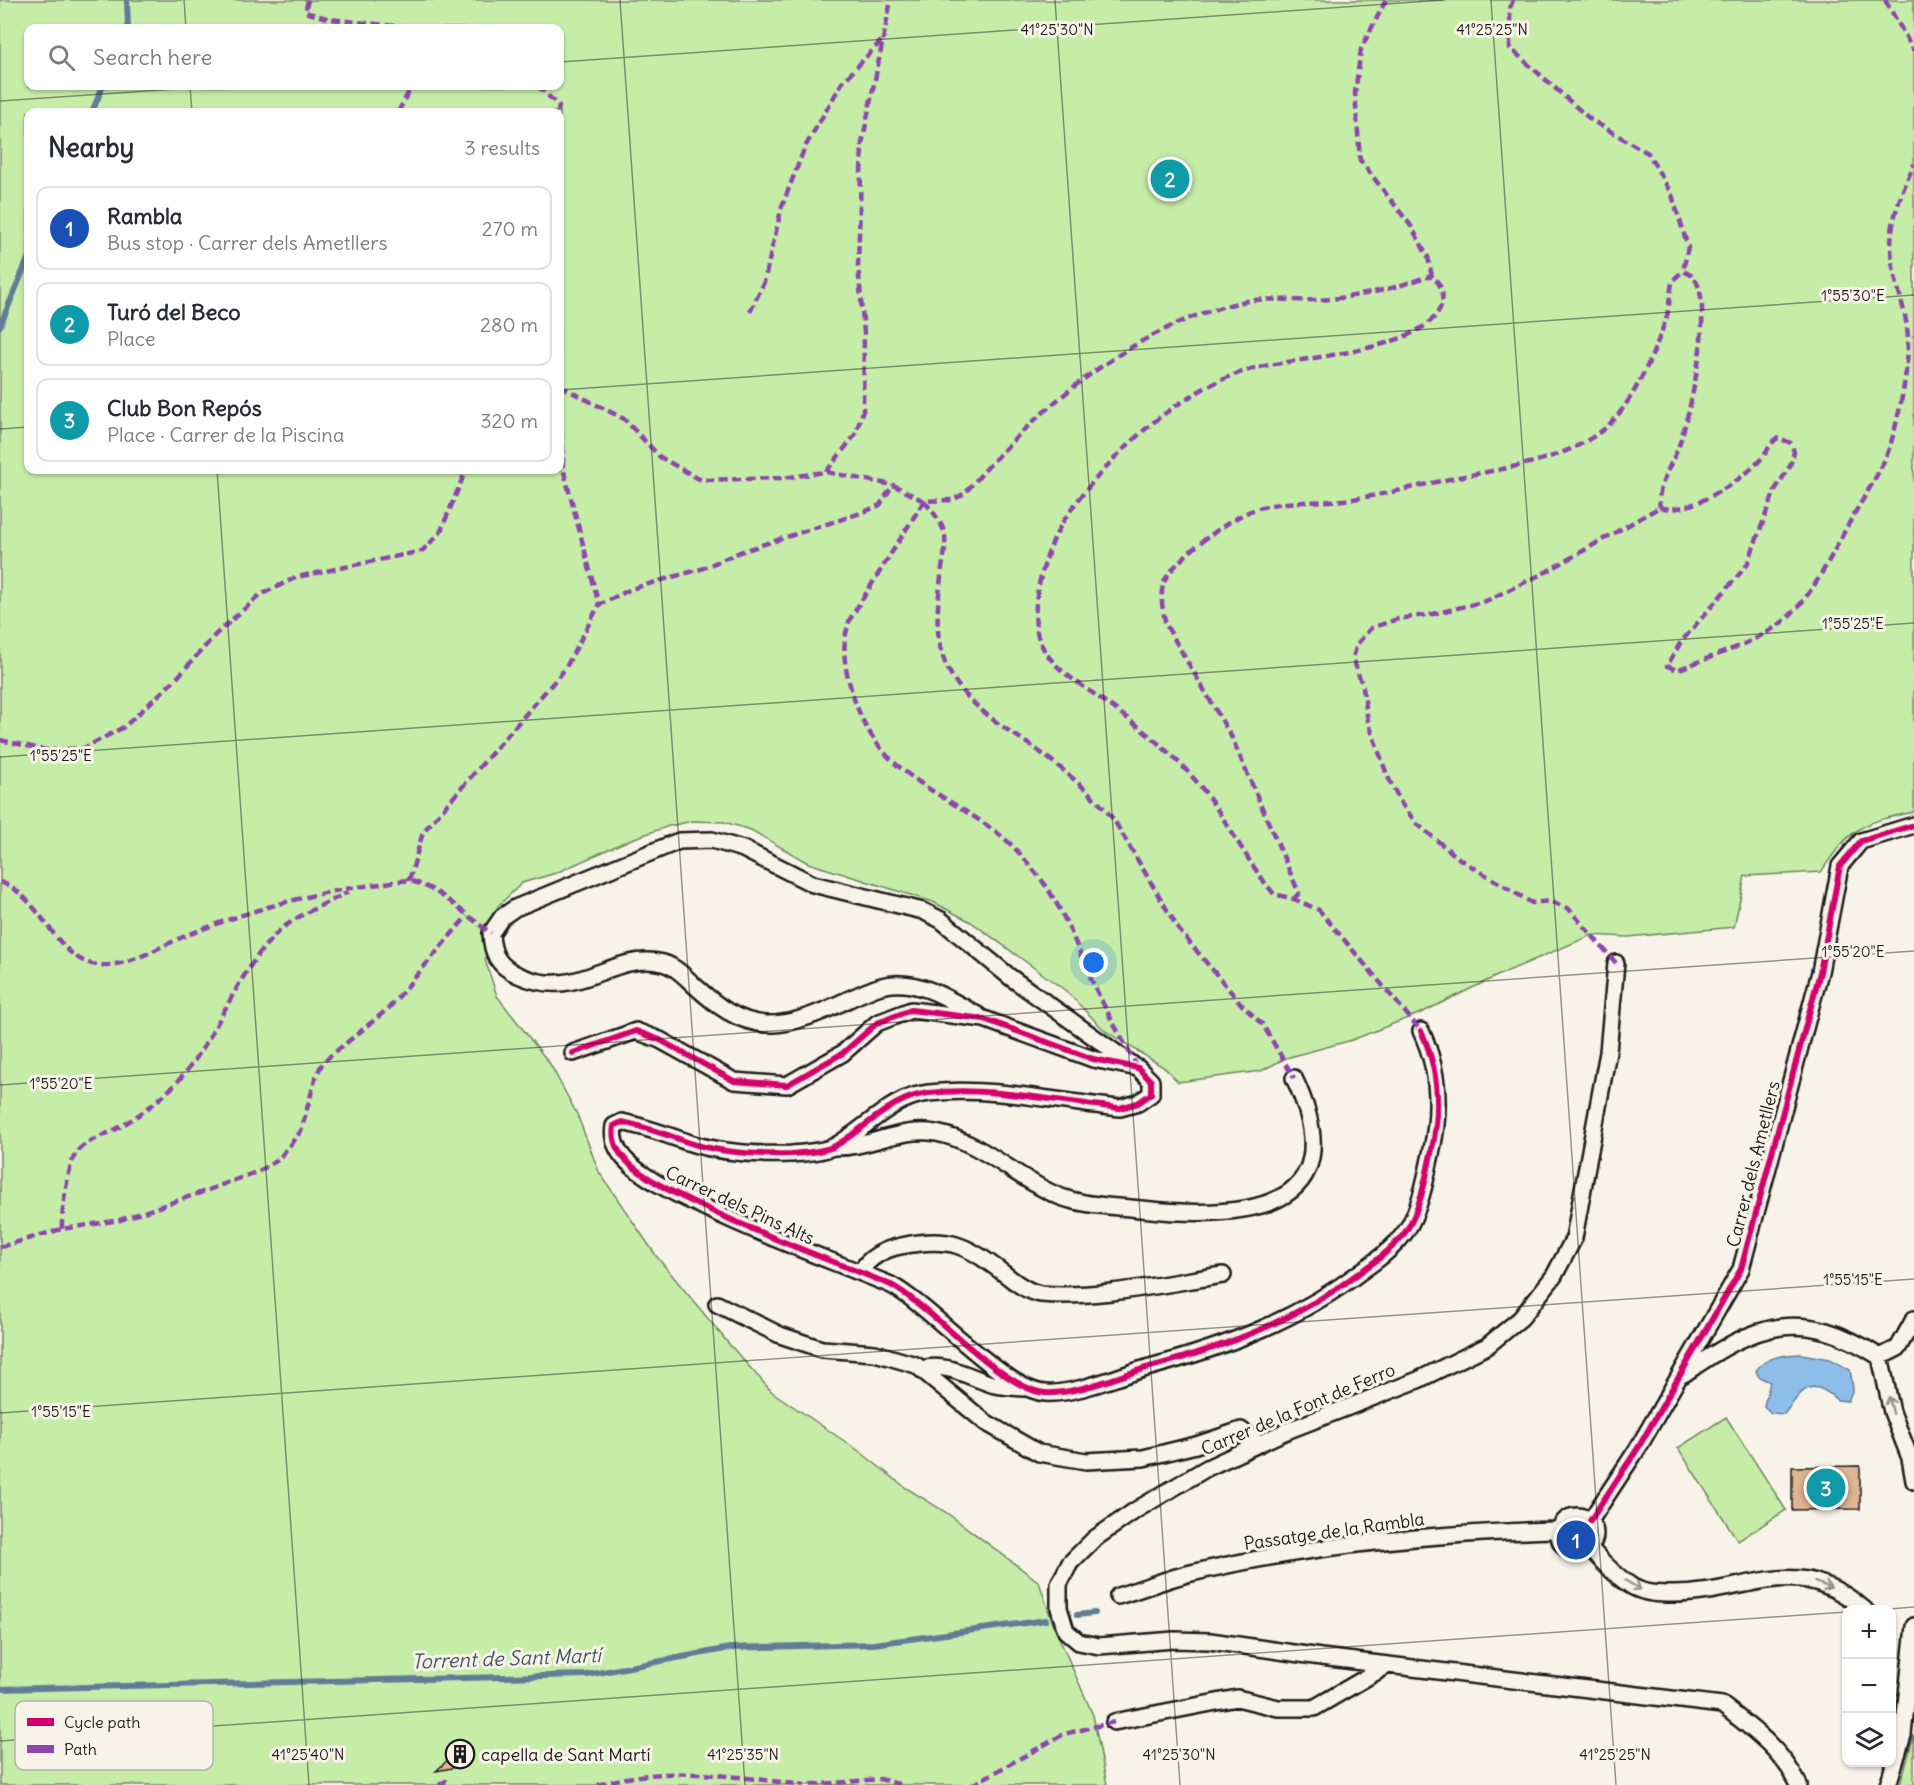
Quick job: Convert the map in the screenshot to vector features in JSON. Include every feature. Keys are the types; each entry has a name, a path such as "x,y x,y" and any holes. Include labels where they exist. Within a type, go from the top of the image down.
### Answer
{"street":[{"name":"Carrer dels Ametllers","path":"1590,1521 1679,1378 1741,1269 1820,972 1840,866 1861,841 1914,825"},
{"path":"712,840 743,849 813,884 923,911 941,920 1010,977 1138,1068 1093,1059 984,1019 948,998 902,984 882,985 800,1019 767,1024 742,1019 722,1009 675,968 658,962 627,965 576,982 537,983 507,970 495,958 491,933 502,917 515,908 679,841 712,840"},
{"name":"Carrer de la Font de Ferro","path":"1616,963 1608,1052 1574,1238 1554,1276 1521,1318 1487,1346 1418,1380 1259,1444 1207,1468 1136,1510 1094,1539 1070,1563 1059,1584 1059,1608 1066,1631 1079,1642 1099,1646 1174,1640 1210,1641 1722,1706 1758,1732 1779,1753 1799,1785"},
{"path":"573,1053 636,1030 660,1040 734,1081 787,1085 843,1053 877,1023 910,1010 984,1019"},
{"name":"Carrer dels Pins Alts","path":"1138,1068 1152,1081 1150,1094 1138,1103 1120,1108 982,1093 930,1093 904,1098 833,1147 803,1153 765,1155 718,1149 688,1142 657,1129 622,1122 614,1126 612,1135 617,1150 631,1166 661,1186 752,1230 861,1272 913,1296 976,1352 1030,1389 1046,1393 1071,1390 1204,1353 1250,1336 1301,1312 1388,1252 1407,1230 1426,1181 1437,1127 1438,1082 1421,1031"},
{"path":"833,1147 850,1148 908,1133 933,1132 956,1138 984,1151 1057,1196 1165,1212 1207,1213 1252,1208 1278,1200 1294,1191 1305,1176 1311,1155 1311,1130 1305,1101 1294,1078"},
{"path":"861,1272 864,1265 877,1255 895,1248 940,1242 963,1246 977,1253 1021,1287 1038,1294 1088,1292 1223,1275"},
{"path":"717,1304 780,1335 822,1350 875,1353 921,1369 985,1422 1039,1453 1086,1461 1143,1458 1196,1445 1241,1430 1259,1444"},
{"path":"1880,1358 1898,1348 1914,1319"},
{"path":"1679,1378 1723,1347 1752,1332 1794,1326 1816,1328 1847,1337 1880,1358 1892,1412 1910,1458 1914,1481"},
{"path":"921,1369 934,1366 954,1369 995,1385 1030,1389"},
{"path":"1575,1515 1590,1521 1595,1532 1589,1547 1579,1552 1568,1550 1560,1541 1559,1530 1565,1520 1575,1515"},
{"name":"Passatge de la Rambla","path":"1118,1596 1186,1574 1336,1547 1413,1538 1559,1530"},
{"path":"1589,1547 1634,1588 1654,1594 1685,1594 1771,1578 1797,1577 1827,1585 1848,1595 1859,1605"},
{"path":"1888,1785 1903,1735 1914,1626"},
{"path":"1114,1722 1237,1698 1278,1708 1314,1708 1388,1665"},
{"path":"1882,1785 1884,1767"}],"green space":[{"path":"0,0 1914,0 1914,812 1882,819 1859,829 1840,845 1821,872 1745,876 1734,927 1628,937 1592,935 1501,974 1423,1012 1352,1040 1286,1058 1261,1071 1178,1082 1165,1068 1105,1031 1066,991 971,922 933,902 808,863 751,830 724,822 692,821 669,826 629,840 556,873 522,883 498,906 488,931 485,960 497,996 550,1064 577,1114 599,1172 657,1257 772,1392 859,1451 906,1488 947,1513 1039,1582 1053,1624 1093,1715 1107,1785 0,1785"},
{"path":"1726,1417 1786,1510 1738,1541 1678,1448"},
{"path":"1914,1735 1914,1785 1900,1785"}],"water":[{"path":"1801,1354 1830,1359 1850,1370 1853,1389 1848,1401 1837,1400 1827,1392 1813,1387 1801,1393 1784,1414 1771,1413 1764,1406 1770,1382 1759,1377 1756,1371 1770,1359"}],"building":[{"path":"1860,1466 1860,1509 1792,1510 1792,1467"},
{"name":"capella de Sant Martí","path":"466,1743 468,1765 436,1771"}],"waterway":[{"path":"127,0 128,24"},
{"path":"94,108 101,90"},
{"path":"0,326 24,269"},
{"name":"Torrent de Sant Martí","path":"1077,1615 1095,1613"},
{"name":"Torrent de Sant Martí","path":"0,1689 587,1675 730,1648 874,1644 1046,1620"}],"marked path":[{"path":"308,0 305,12 330,19 376,24"},
{"path":"826,472 855,435 863,411 864,333 858,265 862,144 891,0"},
{"path":"1386,0 1361,49 1355,93 1360,160 1411,226 1428,257 1432,277 1442,291 1442,302 1433,319 1414,332 1390,342 1361,350 1275,364 1239,373 1215,383 1175,406 1124,448 1094,480 1063,521 1043,568 1035,618 1040,642 1056,665 1141,729 1188,772 1211,801 1274,894 1294,899 1319,910 1421,1031"},
{"path":"1513,0 1510,8 1510,48 1591,120 1648,153 1672,195 1688,247 1683,271"},
{"path":"1885,0 1914,51"},
{"path":"750,312 764,282 782,206 805,147 842,83 881,41"},
{"path":"400,108 410,90"},
{"path":"542,90 559,108"},
{"path":"1660,507 1671,509 1685,507 1714,495 1753,468 1778,438 1791,443 1794,452 1790,466 1775,490 1747,565 1681,642 1667,666 1677,670 1731,650 1770,631 1803,601 1821,574 1877,474 1890,446 1897,420 1905,379 1908,339 1894,272 1891,243 1898,204 1914,164"},
{"path":"1294,899 1299,893 1231,736 1166,625 1162,590 1168,575 1177,564 1216,531 1253,510 1286,503 1343,500 1387,493 1534,462 1571,449 1588,440 1614,420 1633,394 1649,363 1661,332 1673,280 1683,271 1695,279 1701,298 1701,339 1689,408 1680,442 1660,491 1660,507"},
{"path":"564,388 624,419 660,457 701,480 783,478 826,472 893,485 924,501 953,500 965,493 1022,432 1055,402 1089,375 1125,351 1163,330 1202,314 1242,302 1343,297 1432,277"},
{"path":"564,472 599,605"},
{"path":"0,740 46,750 84,748 124,727 176,679 216,634 260,595 297,577 422,551 440,533 464,474"},
{"path":"409,881 423,832 565,669 599,605 631,589 701,569 740,552 864,512 880,505 893,485"},
{"path":"924,501 940,522 945,536 938,608 938,634 944,659 959,687 984,712 1073,778 1114,820 1179,930 1243,1006 1263,1025 1294,1078"},
{"path":"924,501 847,627 844,652 846,668 860,715 873,738 889,758 927,788 1002,837 1040,878 1062,914 1096,990 1138,1068"},
{"path":"1616,963 1568,908 1549,901 1532,903 1461,860 1417,824 1401,803 1387,775 1368,721 1363,688 1353,658 1357,644 1371,628 1398,619 1433,614 1486,601 1546,572 1660,507"},
{"path":"0,882 15,889 27,900 70,952 82,961 97,965 130,960 207,928 304,897 400,881 411,881 432,890 491,933"},
{"path":"62,1229 70,1168 76,1153 85,1145 143,1112 183,1076 210,1036 245,974 274,936 299,917 348,892"},
{"path":"0,1247 62,1229 120,1220 259,1171 278,1160 301,1131 316,1076 323,1062 389,1008 467,916"},
{"path":"972,1785 1064,1734 1114,1722"},
{"path":"598,1785 649,1775 675,1774 727,1776 805,1785"},
{"path":"811,1785 880,1779 902,1785"},
{"path":"439,1785 446,1781 450,1785"}],"cycle path":[{"path":"1590,1521 1638,1448 1741,1269 1820,972 1840,866 1861,841 1914,825"},
{"path":"573,1053 636,1031 660,1040 734,1081 787,1085 843,1053 877,1023 911,1010 984,1019 1093,1059 1138,1068 1151,1081 1151,1094 1138,1103 1120,1108 1000,1093 952,1091 929,1093 903,1100 835,1146 807,1153 765,1154 725,1151 700,1146 622,1122 614,1126 615,1143 624,1158 641,1173 659,1184 753,1230 891,1285 908,1296 1009,1378 1028,1388 1045,1393 1057,1393 1084,1388 1179,1359 1262,1329 1314,1303 1375,1262 1392,1247 1411,1223 1419,1203 1435,1134 1437,1119 1435,1074 1421,1031"}],"place":[{"name":"Turó del Beco","path":"1170,179"},
{"name":"Club Bon Repós","path":"1826,1488"},
{"name":"Rambla","path":"1576,1540"},
{"name":"capella de Sant Martí","path":"460,1754"}]}
